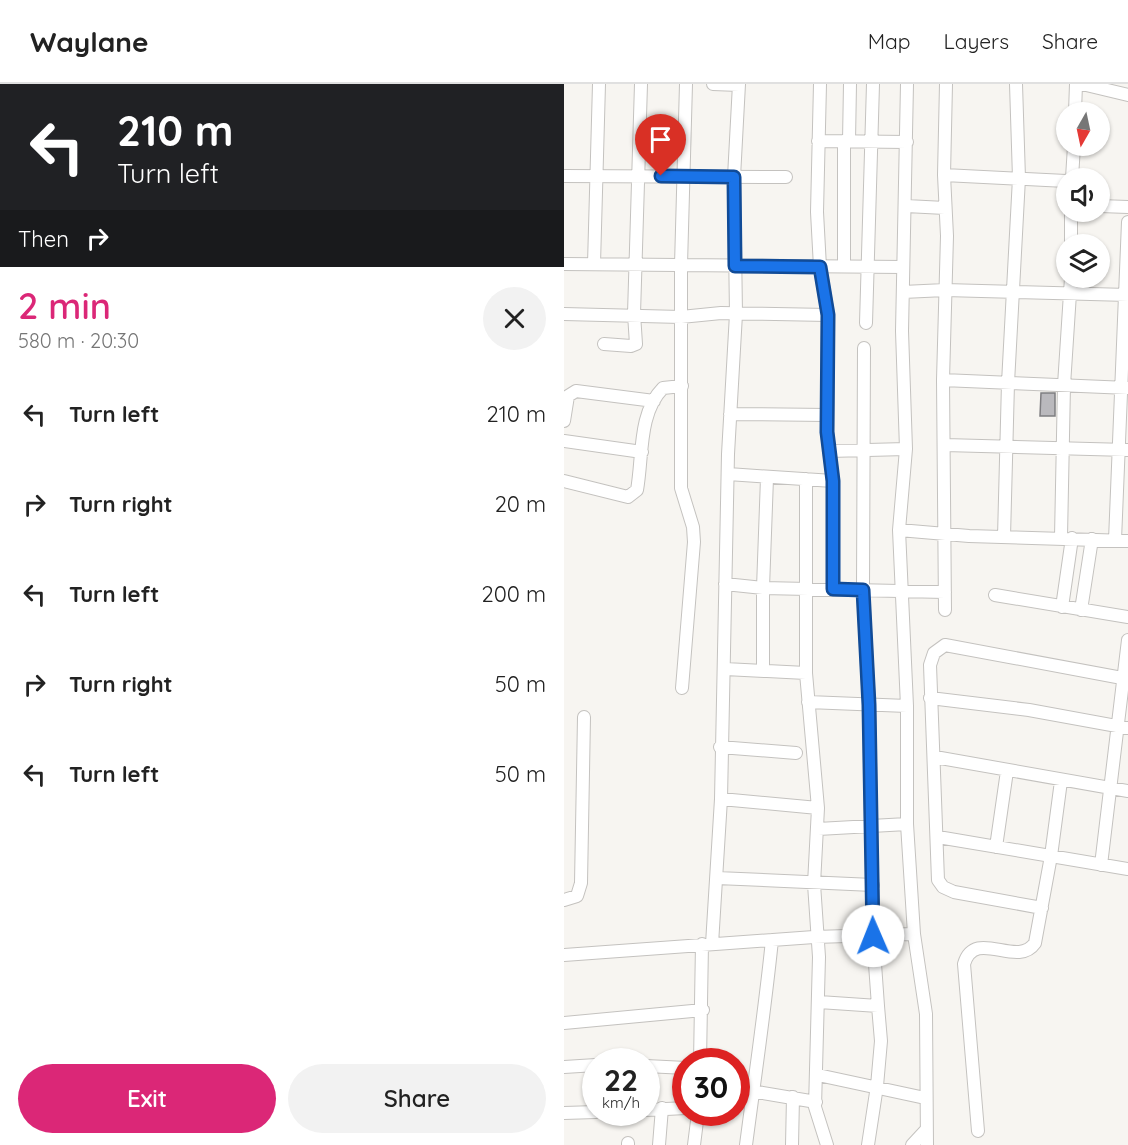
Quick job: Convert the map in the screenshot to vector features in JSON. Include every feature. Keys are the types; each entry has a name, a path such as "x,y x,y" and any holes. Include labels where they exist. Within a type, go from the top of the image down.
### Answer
{"street":[{"path":"594,264 599,84"},
{"path":"604,344 631,346 636,344 634,314 640,84"},
{"path":"682,688 694,542 693,527 681,488 681,265 686,84"},
{"path":"701,1048 707,944 717,878 721,799 720,747 725,669 724,584 736,314 734,177 739,85 713,84"},
{"path":"820,84 818,141 820,267 828,315 827,415 833,481 833,589"},
{"path":"844,265 846,141 850,84"},
{"path":"866,323 873,84"},
{"path":"907,84 903,267 906,449 899,530 907,706 907,824 914,934 926,1014 925,1131 927,1145"},
{"path":"945,610 943,380 947,236 944,175 946,84"},
{"path":"1004,537 1005,448 1019,178 1016,84"},
{"path":"1075,102 1076,84"},
{"path":"1082,84 1103,86 1128,95"},
{"path":"818,141 907,142"},
{"path":"944,175 1056,180"},
{"path":"564,176 786,177"},
{"path":"906,206 945,208"},
{"path":"1110,206 1128,207"},
{"path":"899,530 943,534 1067,537 1122,541 1128,222"},
{"path":"564,264 903,267"},
{"path":"1062,607 1067,537 1062,448 1071,288"},
{"path":"903,292 945,290 1127,295"},
{"path":"564,314 828,315"},
{"path":"864,348 863,590 869,705 873,936 881,1041 877,1086 867,1145"},
{"path":"943,380 1125,388"},
{"path":"564,481 628,497 637,490 645,423 654,400 663,388 682,386"},
{"path":"564,421 568,396 576,391 654,400"},
{"path":"730,414 827,415"},
{"path":"564,441 642,452"},
{"path":"945,445 1124,450"},
{"path":"830,451 862,452 906,449"},
{"path":"728,474 833,481"},
{"path":"763,671 767,478"},
{"path":"806,479 804,588 806,673 818,808 814,884 819,937 816,1102 827,1145"},
{"path":"1081,610 1092,539"},
{"path":"724,584 763,588 945,592"},
{"path":"995,595 1128,617"},
{"path":"1101,865 1123,727 1122,678 1128,640"},
{"path":"1042,908 954,892 943,887 938,880 935,757 930,698 930,665 934,653 945,645 1122,678"},
{"path":"725,669 806,673"},
{"path":"930,698 1029,710 1123,727"},
{"path":"808,702 907,706"},
{"path":"564,900 578,896 581,883 584,717"},
{"path":"720,747 796,753"},
{"path":"935,757 1128,791"},
{"path":"996,847 1007,771"},
{"path":"978,1131 965,975 967,954 975,948 988,947 1022,954 1030,950 1035,943 1051,856 1061,781"},
{"path":"721,799 818,808"},
{"path":"818,830 907,824"},
{"path":"938,837 1128,869"},
{"path":"717,878 873,885"},
{"path":"564,955 819,937 914,934"},
{"path":"746,1145 751,1091 762,1039 772,940"},
{"path":"819,1002 878,1006"},
{"path":"564,1023 702,1010"},
{"path":"564,1067 582,1066"},
{"path":"818,1075 925,1098"},
{"path":"751,1091 816,1102"},
{"path":"792,1145 794,1097"},
{"path":"659,1145 662,1108 672,1108"},
{"path":"564,1113 582,1112"},
{"path":"694,1145 696,1126"},
{"path":"912,1145 925,1131"}],"building":[{"path":"1041,393 1055,393 1055,416 1040,416"}],"route":[{"path":"661,176 734,177 735,266 820,267 828,315 827,432 833,481 833,589 863,590 869,705 873,936"}]}
